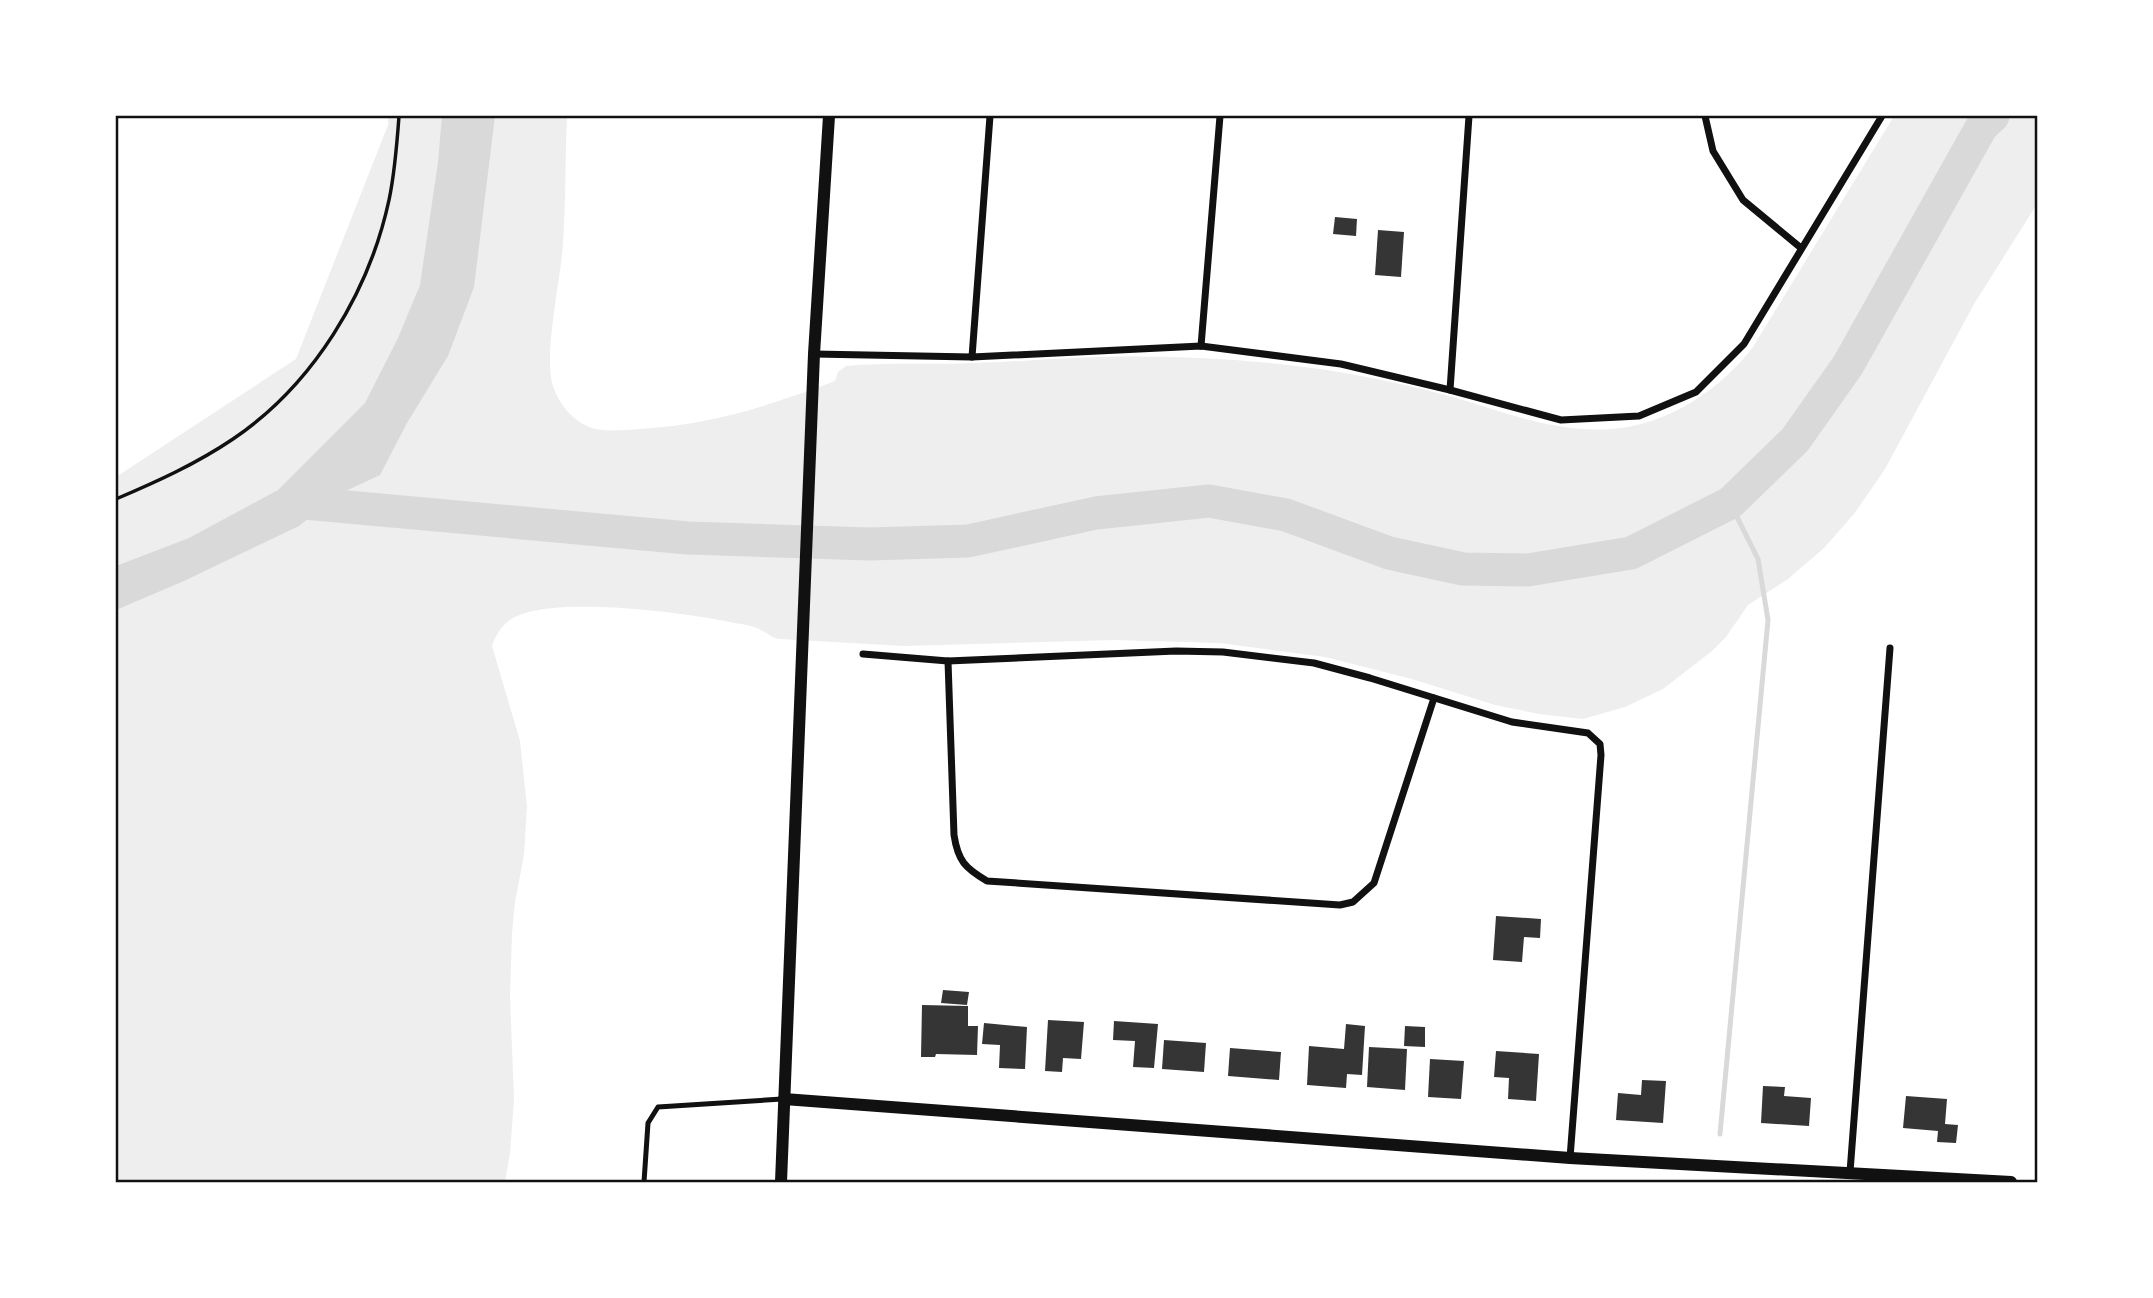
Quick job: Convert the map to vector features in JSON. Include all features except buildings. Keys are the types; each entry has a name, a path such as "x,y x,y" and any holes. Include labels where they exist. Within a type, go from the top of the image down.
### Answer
{"street":[{"path":"781,1182 814,354 829,116"},
{"path":"972,357 990,116"},
{"path":"1201,346 1220,116"},
{"path":"1450,390 1469,116"},
{"path":"1705,116 1713,151 1743,200 1801,248"},
{"path":"814,354 972,357 1201,346 1342,364 1561,420 1639,416 1696,391 1744,344 1882,116"},
{"path":"1850,1172 1890,648"},
{"path":"863,654 948,661 1176,650 1223,652 1314,663 1512,722 1588,733 1600,744 1601,755 1570,1158"},
{"path":"948,661 954,835 957,853 968,870 986,881 1340,905 1353,902 1374,883 1434,698"},
{"path":"784,1099 1570,1158 2011,1182"}],"lane":[{"path":"645,1182 648,1124 658,1107 784,1099"}],"path":[{"path":"116,499 160,481 235,438 264,415 313,361 352,302 382,229 395,166 399,116"}],"shaded area":[{"path":"388,116 567,116 563,243 551,337 550,372 555,392 571,414 587,426 606,430 665,427 739,413 835,381 838,372 846,366 1128,357 1185,357 1299,366 1424,390 1551,425 1591,429 1632,426 1652,421 1690,403 1724,378 1753,347 1894,116 2037,116 2037,204 1974,304 1885,469 1854,514 1824,548 1788,579 1748,605 1726,637 1712,651 1663,689 1625,707 1583,719 1495,705 1412,679 1325,657 1220,643 1114,640 904,646 780,639 746,625 652,610 559,608 515,617 501,629 492,646 520,741 527,806 524,855 512,933 510,996 514,1099 505,1182 116,1182 116,477 296,359 388,125"},
{"path":"442,116 495,116 474,287 448,356 407,423 380,475 337,495 299,526 116,610 116,566 189,538 278,490 365,403 398,338 420,285"}],"waterway":[{"path":"304,503 688,538 870,544 968,541 1096,513 1209,501 1286,515 1389,553 1463,569 1528,570 1631,553 1730,503 1795,440 1848,365 1982,126 1993,116"},
{"path":"1720,1134 1768,620 1758,559 1730,503"}]}
